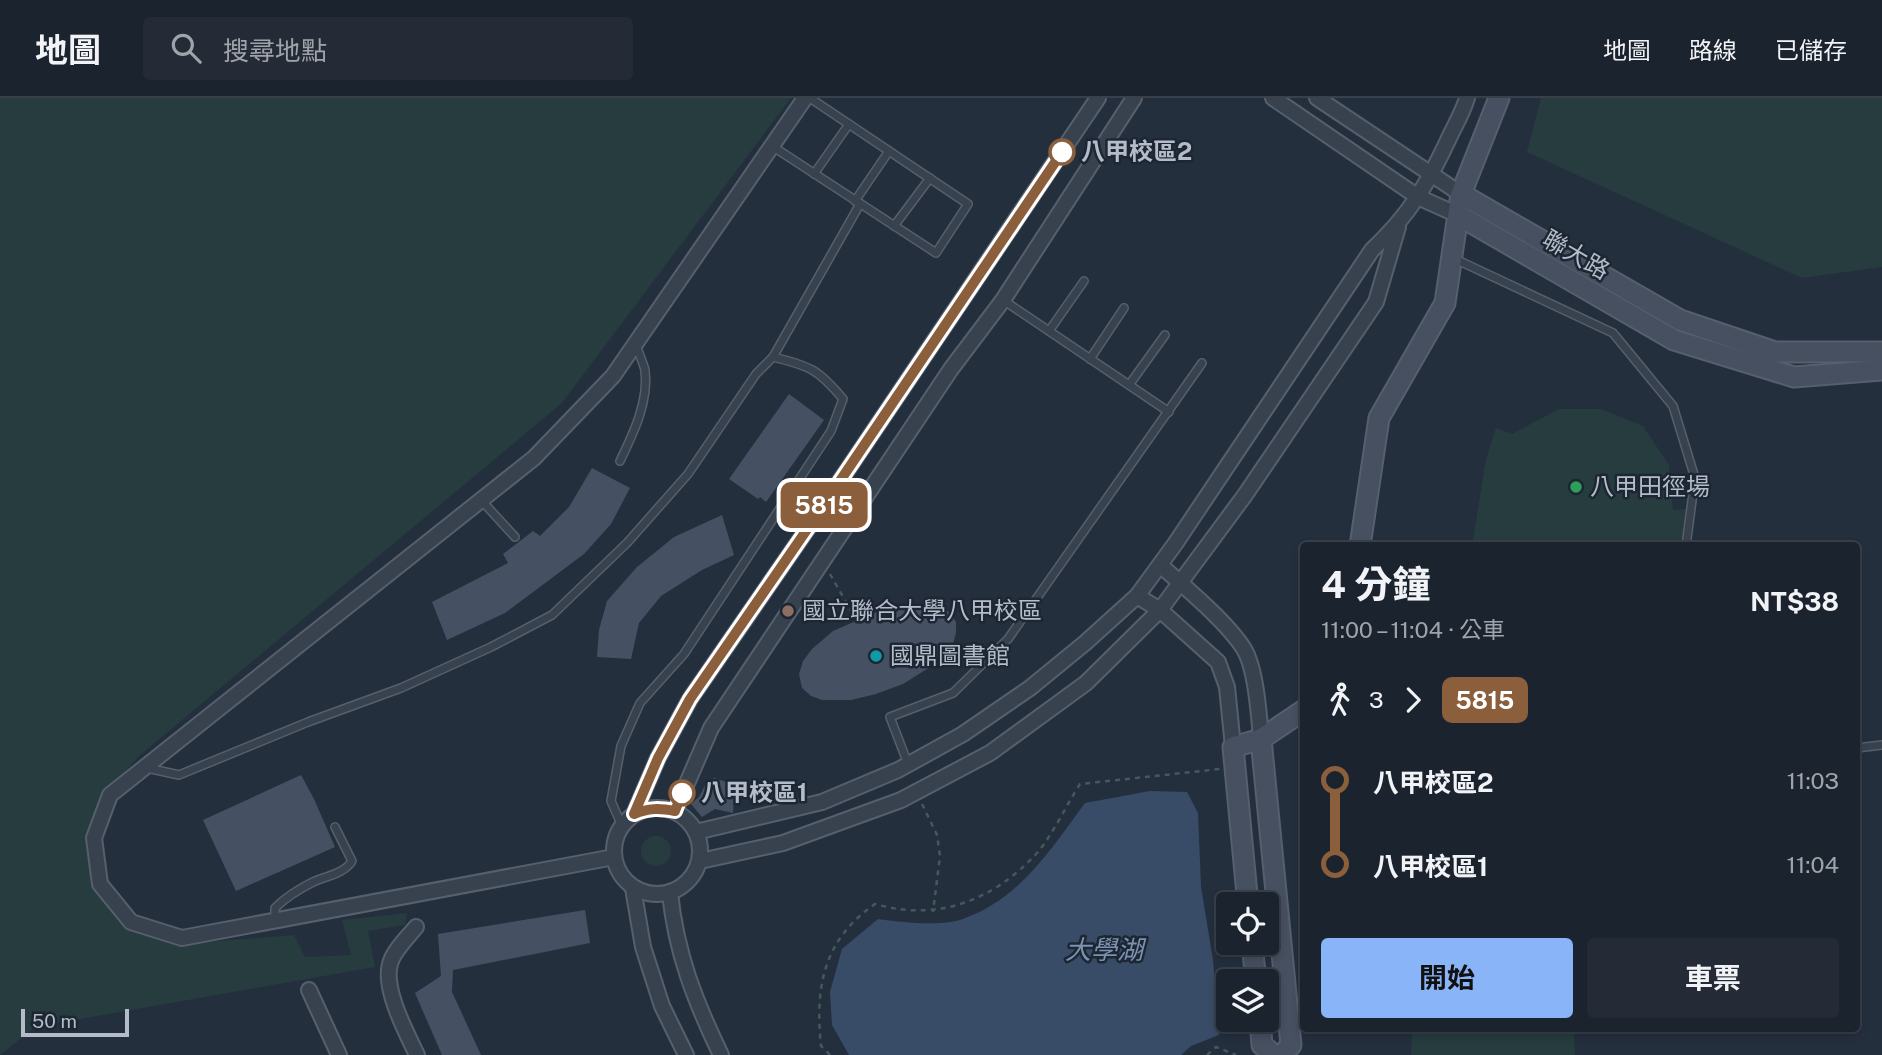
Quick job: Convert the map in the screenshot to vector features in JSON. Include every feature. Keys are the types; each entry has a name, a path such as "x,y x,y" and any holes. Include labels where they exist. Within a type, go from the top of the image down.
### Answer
{"street":[{"path":"614,857 182,939 131,922 100,884 94,838 110,795 534,458 613,376 807,98"},
{"path":"634,814 654,808 675,811 691,824 701,847 700,861 694,875 683,886 670,893 657,895 633,888 624,880 614,857 616,835 634,814 658,758 690,699 1098,98"},
{"path":"675,811 711,729 951,369 1003,300 1135,98"},
{"name":"聯大路","path":"1273,98 1418,197 1458,215 1674,340 1794,377 1882,370"},
{"name":"聯大路","path":"1317,98 1431,176 1680,320 1775,352 1882,352"},
{"path":"696,832 822,802 908,764 963,734 1031,688 1137,596 1372,250 1399,225 1418,197 1431,176 1467,98"},
{"path":"1361,542 1379,418 1445,303 1461,194 1499,98"},
{"path":"700,861 783,842 901,800 990,753 1086,683 1160,610 1245,495 1376,302 1399,225"},
{"path":"1160,565 1180,582 1244,650 1257,694 1291,1045 1282,1055"},
{"path":"1137,596 1160,610 1218,662 1227,687 1247,892"},
{"path":"1233,747 1261,739 1300,713"},
{"path":"633,888 643,947 662,1006 686,1055"},
{"path":"670,893 683,967 701,1015 721,1055"},
{"path":"416,928 390,964 390,985 395,1006 417,1055"},
{"path":"309,990 339,1055"},
{"path":"1261,1032 1262,1045 1274,1055"}],"lane":[{"path":"772,146 936,253 968,204 807,98"},
{"path":"814,174 849,124"},
{"path":"145,767 179,775 308,722 401,688 491,647 552,615 627,542 688,474 756,374 773,357 889,151"},
{"path":"894,226 930,178"},
{"path":"1452,258 1613,333 1673,406 1695,478 1687,542"},
{"path":"1049,331 1084,281"},
{"path":"1003,300 1169,412"},
{"path":"1090,359 1124,308"},
{"path":"1129,385 1165,335"},
{"path":"620,461 634,433 643,401 645,370 635,343"},
{"path":"622,826 611,801 621,746 640,703 684,654 831,431 843,399 809,366 773,357"},
{"path":"908,764 890,717 953,693 1008,639 1202,363"},
{"path":"481,500 515,537"},
{"path":"1860,748 1882,745"},
{"path":"275,921 275,908 286,897 347,868 352,861 335,827"}],"path":[{"path":"830,1055 821,1046 818,1018 822,981 834,945 855,918 875,904 899,911 933,912 972,901 1002,883 1037,852 1080,784 1235,767"},
{"path":"916,792 937,835 940,856 933,912"},
{"path":"1207,1055 1216,1047 1236,1055"}],"green space":[{"path":"0,98 791,98 562,403 139,756 104,795 97,818 106,895 135,932 193,943 294,935 305,957 351,955 342,920 407,913 405,925 368,931 375,967 35,1027 0,1055"},
{"path":"1541,98 1882,98 1882,267 1802,278 1527,152"},
{"name":"八甲田徑場","path":"1559,409 1601,409 1643,426 1669,465 1673,510 1686,509 1682,542 1473,542 1486,459 1496,428 1512,434"},
{"path":"656,836 666,841 671,851 666,861 656,866 646,861 641,851 646,841"},
{"path":"1412,1032 1574,1032 1575,1055 1411,1055"}],"water":[{"name":"大學湖","path":"1150,791 1187,792 1198,813 1201,887 1213,960 1216,1032 1219,1035 1191,1046 1181,1055 849,1055 832,1025 830,992 842,949 878,919 944,923 963,919 983,910 1018,886 1033,871 1085,803"}],"building":[{"path":"789,394 824,420 766,502 729,479"},
{"path":"592,468 630,488 611,524 584,554 505,613 447,640 432,602 508,563 503,554 533,531 540,536 569,507"},
{"path":"722,515 734,555 702,570 661,596 639,623 631,659 597,657 599,630 607,601 637,567 674,537"},
{"name":"國鼎圖書館","path":"935,607 949,612 956,622 951,651 930,667 903,684 851,700 822,700 811,696 802,688 799,674 803,661 812,649 833,631 884,609"},
{"path":"301,775 335,847 236,891 203,820"},
{"path":"714,778 726,782 734,789 733,813 715,809 702,817 691,804 699,797 706,783"},
{"path":"585,910 590,943 453,970 452,992 481,1055 442,1055 415,993 441,976 438,934"}],"bus line":[{"name":"5815","path":"682,793 675,811 647,809 634,814 658,758 690,699 1062,152"}],"place":[{"name":"八甲校區2","path":"1062,152"},
{"name":"八甲田徑場","path":"1576,487"},
{"name":"國立聯合大學八甲校區","path":"788,611"},
{"name":"國鼎圖書館","path":"876,656"},
{"name":"八甲校區1","path":"682,793"}]}
